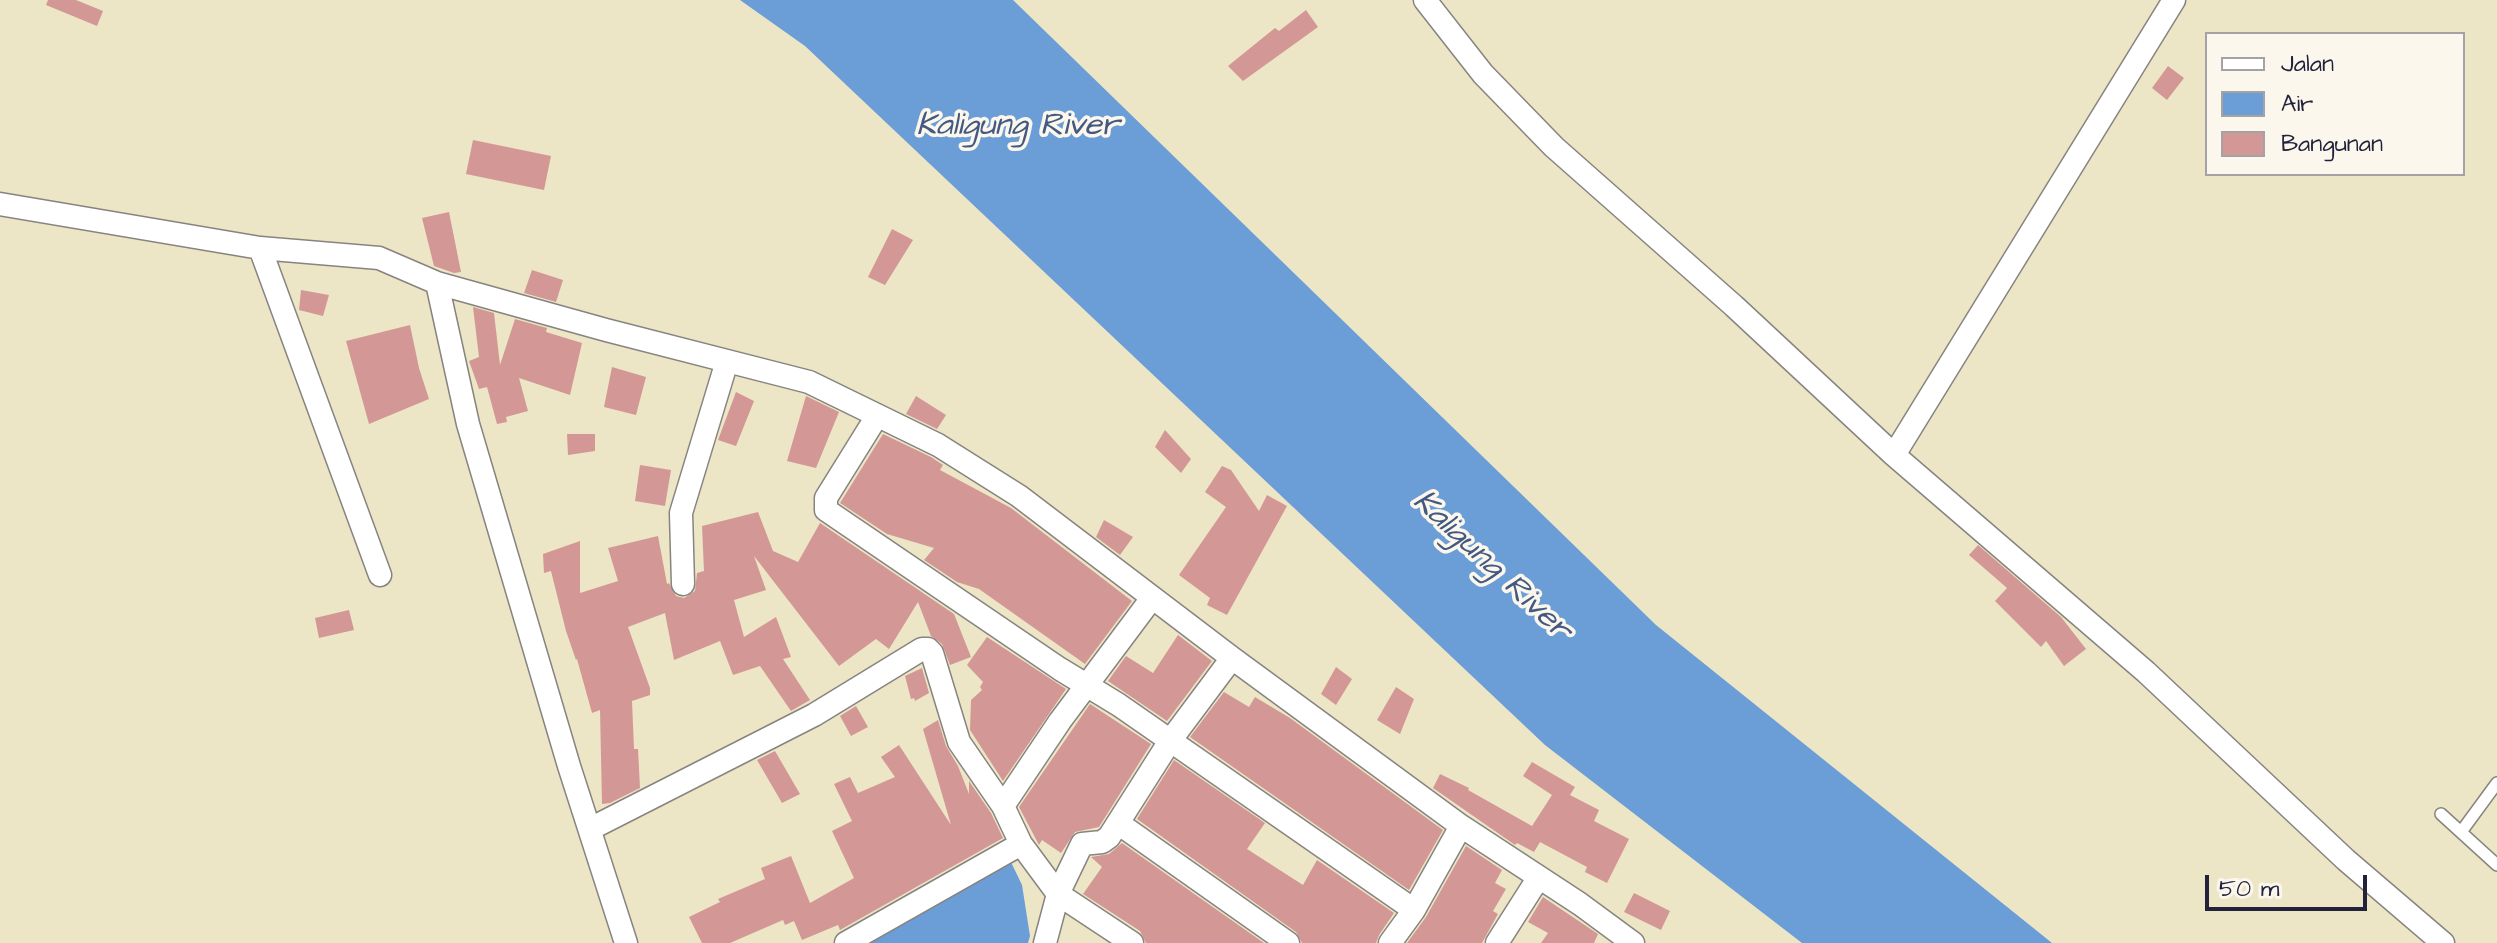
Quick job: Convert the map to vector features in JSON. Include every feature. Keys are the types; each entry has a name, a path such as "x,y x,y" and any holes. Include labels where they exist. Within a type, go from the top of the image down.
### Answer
{"street":[{"path":"1425,0 1483,74 1554,147 1734,306 1894,455 2146,672 2346,860 2443,943"},
{"path":"1894,455 2174,0"},
{"path":"0,204 260,248 379,258 431,280 727,361 798,377 938,445 1019,496 1461,826 1633,943"},
{"path":"260,248 380,575"},
{"path":"431,280 468,424 626,943"},
{"path":"683,584 681,513 727,361"},
{"path":"877,416 826,498 826,510 1170,741 1414,910"},
{"path":"1003,806 1060,721 1152,598"},
{"path":"590,829 814,715 925,649 932,653 959,742 1003,806 1021,844 1058,894 1132,943"},
{"path":"1045,943 1058,894 1082,844 1102,842 1118,823 1170,741 1232,658"},
{"path":"1118,823 1288,943"},
{"path":"1390,943 1414,910 1461,826"},
{"path":"846,943 1021,844"},
{"path":"1497,943 1539,877"}],"lane":[{"path":"2461,832 2497,783"},
{"path":"2441,814 2497,865"}],"water":[{"name":"Kaligung River","path":"740,0 1013,0 1656,625 2052,943 1802,943 1545,745 805,46"},
{"path":"1009,858 1022,885 1030,936 1028,943 859,943"}],"building":[{"path":"48,0 76,0 103,11 97,26 46,5"},
{"path":"1306,10 1318,27 1243,81 1228,66 1275,28 1279,31"},
{"path":"2168,66 2184,78 2167,100 2152,88"},
{"path":"473,140 551,156 544,190 466,174"},
{"path":"449,212 461,272 454,273 434,266 422,218"},
{"path":"892,229 913,240 885,285 868,277"},
{"path":"532,270 563,280 556,302 524,293"},
{"path":"301,290 329,295 323,316 299,310"},
{"path":"473,307 494,313 500,365 515,319 582,343 570,395 519,378 528,411 506,417 507,422 497,424 487,387 479,389 469,361 479,357"},
{"path":"410,325 429,399 369,424 346,341"},
{"path":"612,367 646,377 636,415 604,407"},
{"path":"736,392 754,401 736,446 718,440"},
{"path":"806,396 839,412 816,468 787,461"},
{"path":"916,396 946,415 937,429 906,414"},
{"path":"1165,430 1191,459 1181,473 1155,447"},
{"path":"567,434 595,434 595,451 568,455"},
{"path":"883,434 931,457 943,465 940,470 1011,508 1132,601 1085,664 979,589 957,582 924,560 934,548 887,534 840,503"},
{"path":"640,465 671,470 665,506 635,501"},
{"path":"1222,466 1231,470 1259,511 1267,495 1287,506 1227,615 1207,605 1210,598 1179,575 1226,507 1205,492"},
{"path":"758,512 773,551 798,562 820,523 954,614 971,657 950,665 942,644 931,636 918,602 889,649 876,639 839,666 754,556 766,590 734,600 744,637 776,617 791,657 783,659 810,700 791,711 760,666 733,675 720,641 674,660 665,613 628,627 650,688 650,695 632,701 634,749 638,749 640,788 602,804 600,710 592,713 551,571 544,573 543,554 580,541 580,593 618,581 608,548 658,536 667,584 676,596 684,598 695,591 697,573 704,571 702,526"},
{"path":"1104,520 1133,537 1120,555 1096,537"},
{"path":"1978,545 2061,617 2086,649 2064,666 2046,641 2041,647 1995,601 2007,588 1969,555"},
{"path":"349,610 354,630 319,638 315,618"},
{"path":"1178,635 1212,661 1167,721 1108,681 1126,656 1153,673"},
{"path":"987,637 1066,689 1003,781 970,730 971,700 982,690 983,682 967,665"},
{"path":"1336,667 1352,679 1336,705 1321,694"},
{"path":"922,668 929,693 915,701 911,699 905,676"},
{"path":"1396,687 1414,699 1400,734 1377,720"},
{"path":"1224,692 1249,707 1255,697 1290,718 1443,830 1409,890 1190,737"},
{"path":"1090,704 1151,744 1099,827 1075,832 1061,853 1042,840 1039,845 1019,807"},
{"path":"856,706 868,727 851,736 840,716"},
{"path":"938,720 946,746 969,794 969,781 991,813 1003,838 840,930 838,925 802,940 794,921 785,925 783,920 730,943 702,943 689,917 720,902 718,899 765,879 761,868 791,856 810,903 854,878 832,831 852,821 834,784 850,777 858,793 895,777 881,757 899,745 951,825 923,729"},
{"path":"775,751 800,794 782,803 757,760"},
{"path":"1174,760 1265,823 1247,849 1303,885 1317,860 1394,913 1376,943 1302,943 1296,932 1137,819"},
{"path":"1532,762 1575,787 1570,795 1599,810 1594,821 1629,839 1607,883 1585,872 1587,867 1540,842 1534,852 1517,843 1515,845 1433,788 1440,774 1532,826 1552,795 1523,776"},
{"path":"1122,843 1264,943 1146,943 1140,931 1083,894 1102,867 1091,857 1109,854"},
{"path":"1466,846 1502,870 1495,883 1506,889 1493,911 1498,914 1482,943 1407,943 1426,917"},
{"path":"1634,893 1670,911 1661,930 1624,912"},
{"path":"1543,897 1598,934 1594,943 1541,943 1548,933 1528,922"}]}
